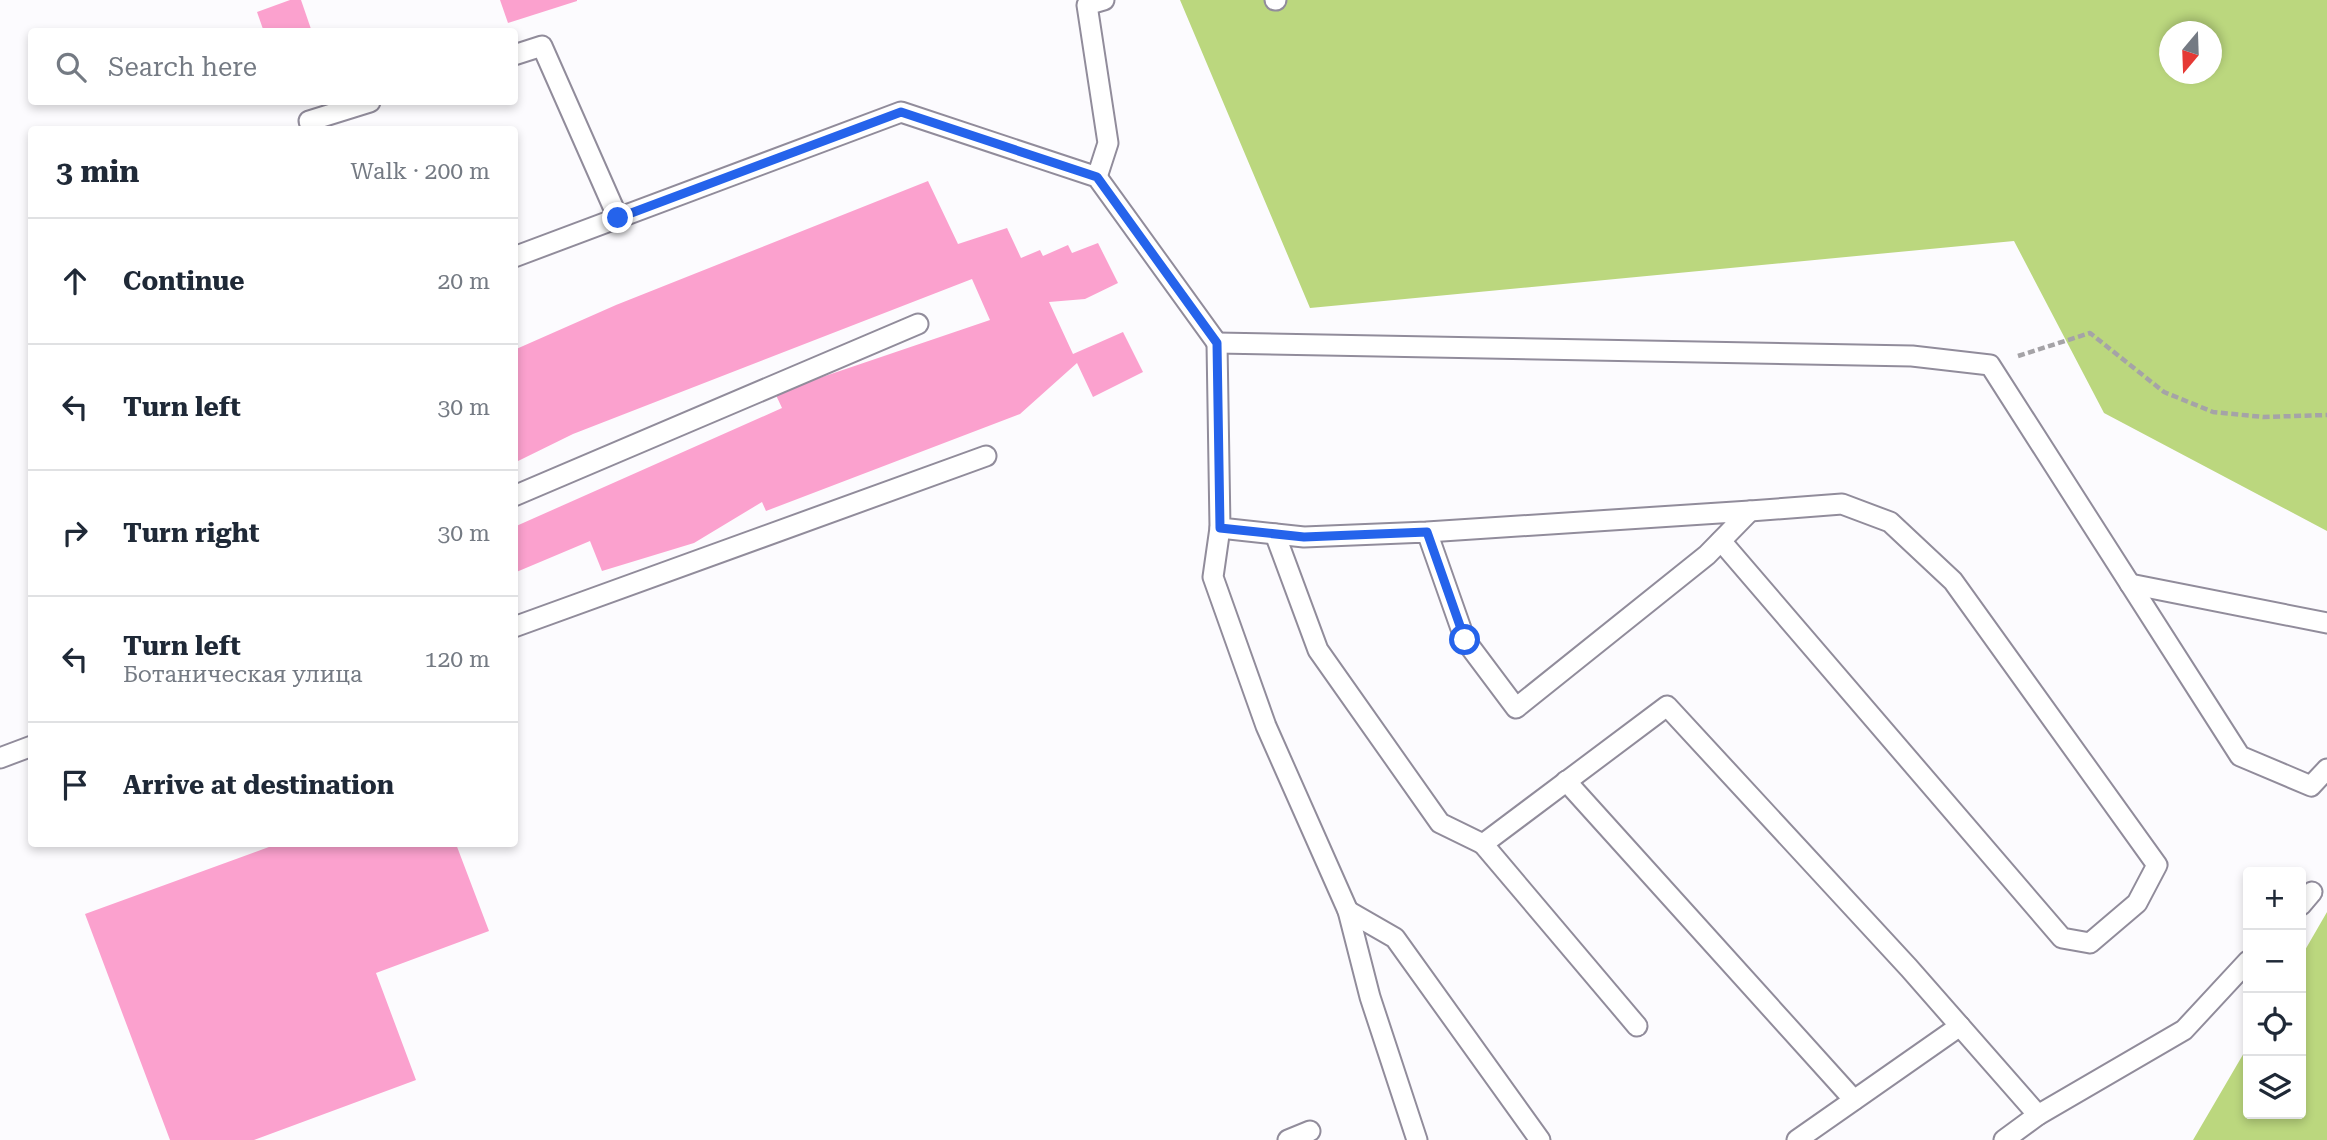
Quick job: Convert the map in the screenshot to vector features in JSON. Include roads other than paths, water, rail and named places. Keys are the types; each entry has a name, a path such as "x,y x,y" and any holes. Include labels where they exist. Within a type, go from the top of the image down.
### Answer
{"lane":[{"path":"1092,2 1108,143 1097,177"},
{"path":"518,54 542,46 618,218"},
{"path":"311,126 309,121 360,105"},
{"path":"518,256 901,112 1097,177 1217,343 1220,528 1213,578 1266,726 1348,911 1370,997 1417,1140"},
{"path":"518,494 918,324"},
{"path":"1217,343 1912,356 1990,365 2240,756 2311,786 2327,769"},
{"path":"518,626 986,456"},
{"path":"1220,528 1304,537 1427,532 1842,504 1890,522 1952,581 2158,865 2137,903 2090,943 2062,937 1721,541"},
{"path":"1427,532 1465,640 1516,708 1707,555 1750,512"},
{"path":"1275,534 1318,650 1440,823 1483,844 1637,1026"},
{"path":"2130,584 2327,623"},
{"path":"1483,844 1667,706 1909,968 2038,1115"},
{"path":"0,758 28,748"},
{"path":"1566,781 1854,1100"},
{"path":"1348,911 1395,938 1540,1140"},
{"path":"2004,1140 2038,1115 2184,1030 2243,966"},
{"path":"1797,1140 1960,1026"},
{"path":"1288,1140 1311,1131"}]}
